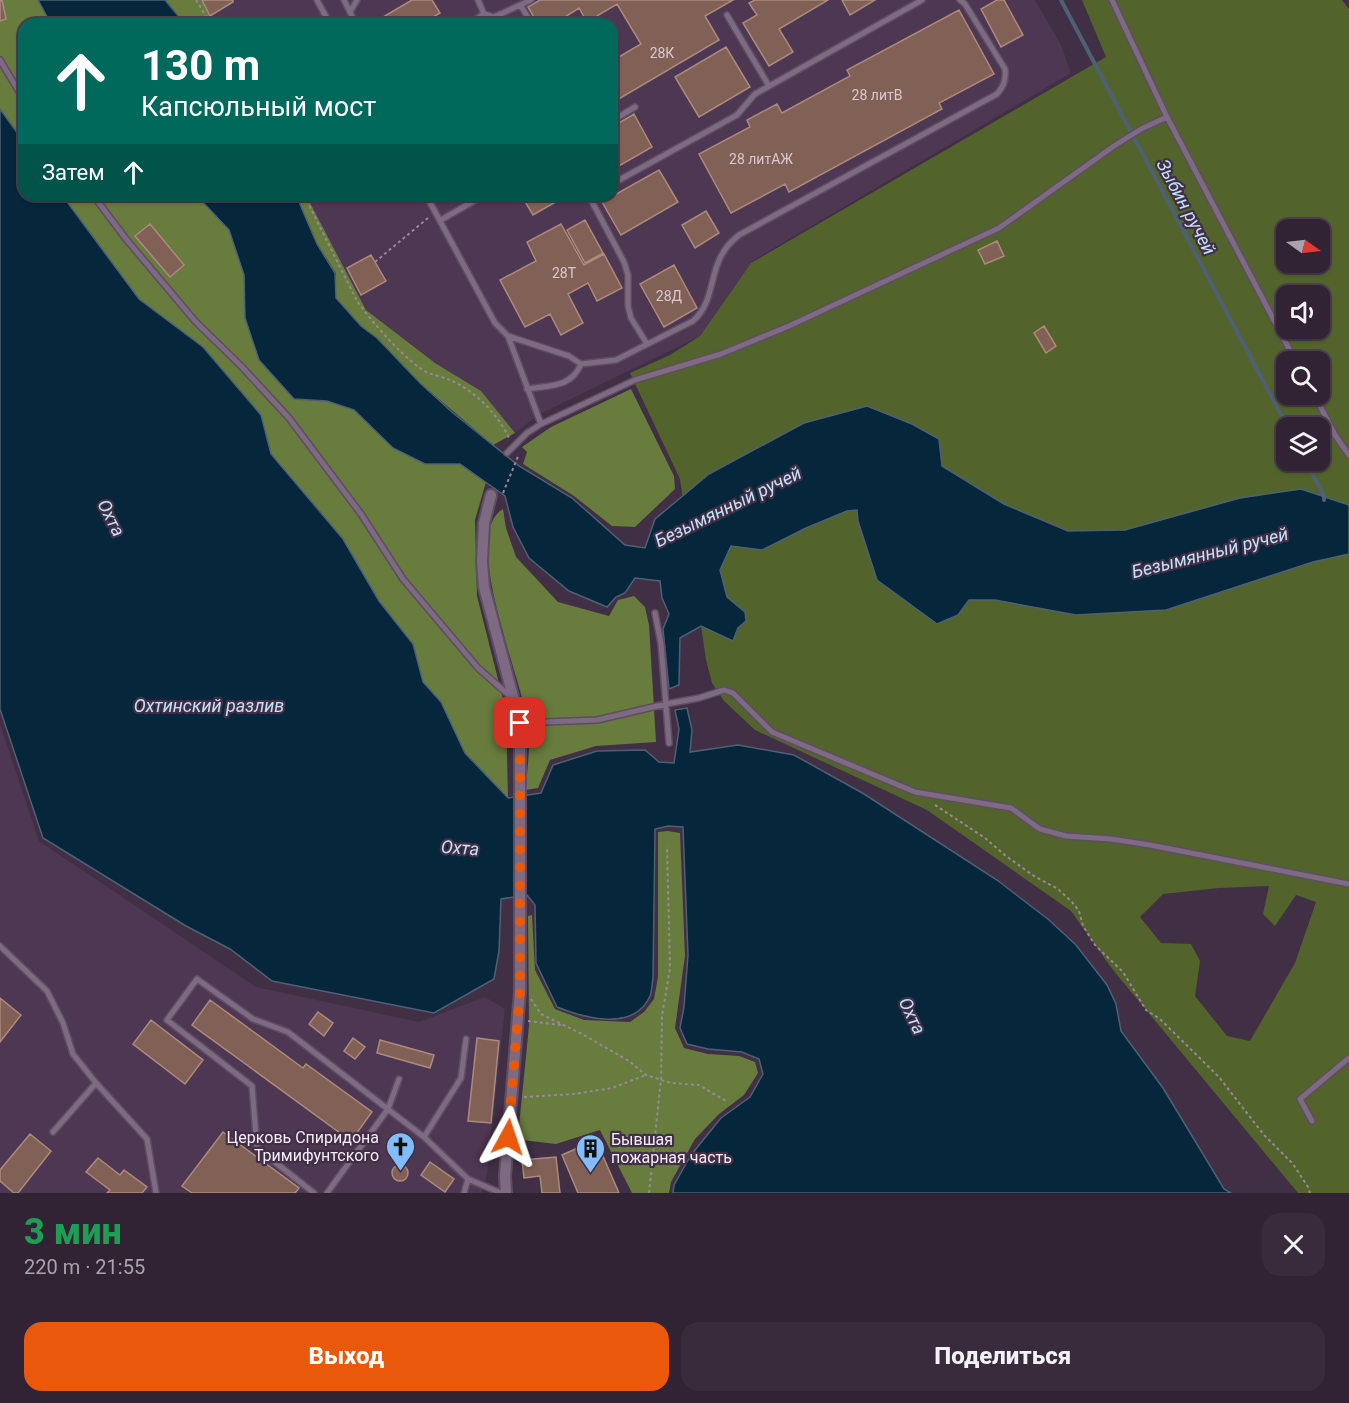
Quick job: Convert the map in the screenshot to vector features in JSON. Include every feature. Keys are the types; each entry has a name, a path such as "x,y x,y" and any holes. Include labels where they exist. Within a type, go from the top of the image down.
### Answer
{"street":[{"path":"497,495 484,524 484,587 520,723 519,1020 503,1193"}],"lane":[{"path":"317,0 327,18"},
{"path":"344,0 353,18"},
{"path":"350,12 357,0"},
{"path":"478,0 484,14"},
{"path":"478,18 484,14 494,17 531,0"},
{"path":"618,181 737,115 755,94 922,0"},
{"path":"508,336 569,356 580,363 616,360 693,321 701,314 707,301 718,259 727,245 739,235 997,94 1003,87 1006,78 1005,69 965,4 960,0"},
{"path":"1112,0 1167,117 1290,351"},
{"path":"521,6 528,18"},
{"path":"727,15 769,86"},
{"path":"0,60 18,90"},
{"path":"618,118 635,108"},
{"path":"507,453 527,433 541,424 635,380 731,350 789,326 999,228 1114,146 1141,129 1167,117"},
{"path":"98,201 126,239 195,321 289,418 362,514 403,579 478,668 515,700"},
{"path":"430,201 495,323 508,336 541,424"},
{"path":"441,220 474,201"},
{"path":"592,201 624,262 628,275 630,318 647,344"},
{"path":"527,389 569,380 576,374 580,363"},
{"path":"1320,405 1335,435 1349,455"},
{"path":"655,613 669,743"},
{"path":"520,723 597,720 699,698 724,690 733,693 772,732 915,792 1011,808 1040,829 1066,836 1111,839 1150,845 1349,884"},
{"path":"1,949 47,991 63,1023 74,1054 96,1083 147,1139 156,1193"},
{"path":"314,1193 257,1148 252,1086 167,1020 197,979 253,1019 288,1032 424,1137 468,1179 503,1193"},
{"path":"424,1137 461,1078 466,1039"},
{"path":"1312,1121 1300,1100 1349,1058"},
{"path":"327,1193 388,1109 399,1079"},
{"path":"53,1132 96,1083"},
{"path":"464,1193 468,1179"}],"path":[{"path":"196,0 207,18"},
{"path":"307,201 357,301 368,317 419,368 461,385 477,396 505,430 513,446"},
{"path":"375,262 436,212"},
{"path":"497,495 520,453"},
{"path":"932,803 985,838 1034,876 1058,889 1072,902 1079,911 1083,926 1095,945 1123,972 1146,1010 1160,1019 1219,1077 1264,1135 1293,1164 1310,1193"},
{"path":"649,1193 661,1079 662,1016 670,968 667,846"},
{"path":"520,991 533,1000 542,1014 629,1061 646,1075 671,1083 699,1085 726,1101"},
{"path":"519,1020 565,1026"},
{"path":"512,1098 574,1094 612,1088 646,1075"}],"shaded area":[{"path":"202,0 1035,0 1061,45 1071,73 752,261 700,336 538,415 515,433 481,391 435,363 366,310 309,201 618,201 618,18 213,18"},
{"path":"0,724 39,841 256,987 419,1022 485,997 505,1009 487,1175 481,1193 0,1193"}],"green space":[{"path":"0,0 38,0 48,18 18,18 18,134 0,109"},
{"path":"165,0 202,0 213,18 180,18"},
{"path":"1082,0 1342,0 1349,9 1349,1193 1298,1193 1113,970 1071,911 927,810 755,730 724,701 712,683 706,660 680,479 630,373 670,355 700,336 751,263 1106,57","holes":["1269,886 1263,914 1275,926 1296,895 1316,902 1295,963 1250,1041 1227,1036 1195,996 1200,961 1191,944 1161,943 1140,917 1163,894"]},
{"path":"66,201 202,201 229,230 244,276 245,318 259,359 294,399 327,401 354,410 393,448 425,464 460,464 486,482 475,520 477,596 506,711 508,798 465,753 441,702 423,682 413,644 379,601 343,539 271,454 261,415 203,347 139,299"},
{"path":"299,201 309,201 366,310 435,363 481,391 515,433 493,445 420,383 377,338 348,313 336,298 336,273 317,243"},
{"path":"631,389 674,476 675,489 635,527 612,526 574,496 523,464 527,452 522,447 551,427"},
{"path":"503,509 506,528 516,557 558,602 609,616 618,600 634,596 645,607 649,625 656,742 596,746 550,760 538,788 526,790 529,730 498,613 488,548 491,524"},
{"path":"658,832 680,833 685,956 675,1028 684,1048 708,1054 739,1056 755,1062 758,1073 744,1095 719,1114 695,1139 671,1182 669,1193 632,1193 600,1130 556,1144 522,1140 519,1126 529,1026 528,916 532,915 535,970 555,1009 584,1020 630,1022 644,1012 654,999 658,977"}],"water":[{"path":"38,0 165,0 180,18 48,18"},
{"name":"Охтинский разлив","path":"0,109 18,134 18,201 66,201 139,299 203,347 261,415 271,454 343,539 379,601 413,644 423,682 441,702 465,753 508,798 541,793 553,765 597,751 645,750 659,762 674,763 679,729 675,710 687,708 692,730 690,752 738,745 794,755 864,794 997,880 1049,920 1076,945 1107,985 1116,1004 1121,1031 1163,1088 1224,1189 1231,1193 673,1193 674,1185 691,1155 721,1118 750,1097 763,1074 759,1059 742,1052 708,1049 687,1044 680,1028 688,955 683,827 668,826 655,829 653,978 650,996 643,1007 633,1014 608,1019 581,1015 557,1007 536,963 535,905 527,895 501,899 499,951 494,979 434,1013 272,981 230,949 186,926 43,838 0,709"},
{"name":"Безымянный ручей","path":"202,201 299,201 317,244 335,273 336,298 361,326 377,338 420,383 453,413 519,466 572,498 625,545 645,548 655,519 709,474 804,423 867,406 912,424 939,439 942,466 1004,504 1068,531 1125,530 1240,498 1301,489 1349,505 1349,554 1313,562 1166,610 1076,615 995,600 969,600 958,615 937,624 877,580 858,521 857,510 847,511 762,550 731,546 720,570 727,597 745,612 746,621 738,628 733,641 701,626 680,638 679,685 669,689 663,629 669,614 662,598 660,581 635,578 625,593 616,597 607,607 569,591 529,558 513,527 505,496 460,464 425,464 393,448 354,410 327,401 294,399 259,360 245,318 244,275 229,230"}],"building":[{"path":"0,0 2,0 6,19 0,21"},
{"path":"202,0 233,0 233,2 210,16"},
{"path":"412,0 432,0 440,13 432,18 381,18"},
{"path":"540,0 733,0 705,16 719,40 618,99 618,57 641,44 617,4 594,18 585,18 579,8 563,18 534,18 528,7"},
{"path":"755,0 828,0 779,29 793,52 769,66 743,23 757,15 749,3"},
{"path":"842,0 875,0 850,15"},
{"path":"997,0 1004,0 1023,35 1001,47 981,9"},
{"path":"959,10 994,74 939,103 942,109 789,192 785,184 731,213 699,154 750,127 747,120 777,104 782,113 850,76 847,70"},
{"path":"726,47 750,87 699,117 675,77"},
{"path":"634,114 652,147 618,167 618,123"},
{"path":"659,170 678,202 621,235 602,202 618,201 618,193"},
{"path":"525,201 558,201 533,215"},
{"path":"706,211 719,233 695,248 682,225"},
{"path":"585,220 603,253 585,263 567,230"},
{"path":"150,224 184,265 170,277 135,236"},
{"path":"561,224 584,265 604,254 622,288 597,301 588,283 568,294 583,323 561,335 550,314 525,327 500,280 536,261 527,242"},
{"path":"997,241 1004,256 985,264 978,250"},
{"path":"371,255 386,281 361,295 347,268"},
{"path":"674,265 697,308 664,327 640,284"},
{"path":"1044,326 1056,346 1046,353 1034,333"},
{"path":"0,998 21,1015 0,1042"},
{"path":"210,1000 303,1068 306,1064 372,1112 351,1141 192,1025"},
{"path":"318,1012 333,1023 324,1036 309,1024"},
{"path":"151,1020 203,1060 185,1084 133,1044"},
{"path":"353,1038 365,1047 355,1059 344,1051"},
{"path":"477,1038 499,1041 491,1123 468,1121"},
{"path":"380,1040 434,1055 430,1068 377,1053"},
{"path":"223,1132 299,1188 295,1193 192,1193 182,1186"},
{"path":"30,1134 51,1151 18,1193 14,1193 0,1181 0,1170"},
{"name":"Бывшая пожарная часть","path":"596,1140 619,1193 578,1193 562,1155"},
{"path":"556,1157 560,1193 542,1193 540,1176 524,1178 522,1160"},
{"path":"98,1158 120,1175 124,1170 147,1187 142,1193 107,1193 110,1190 86,1172"},
{"path":"430,1162 454,1179 445,1192 421,1175"},
{"name":"Церковь Спиридона Тримифунтского","path":"400,1165 406,1167 408,1173 406,1179 400,1181 394,1179 392,1173 394,1167"}],"waterway":[{"name":"Зыбин ручей","path":"1061,0 1282,417"},
{"name":"Зыбин ручей","path":"1311,471 1324,500"}],"place":[{"name":"Церковь Спиридона Тримифунтского","path":"400,1172"},
{"name":"Бывшая пожарная часть","path":"590,1174"}],"route":[{"path":"508,1137 520,991 520,723"}],"water label":[{"name":"Охта","path":"111,518"},
{"name":"Охта","path":"460,848"},
{"name":"Охта","path":"912,1016"}]}
